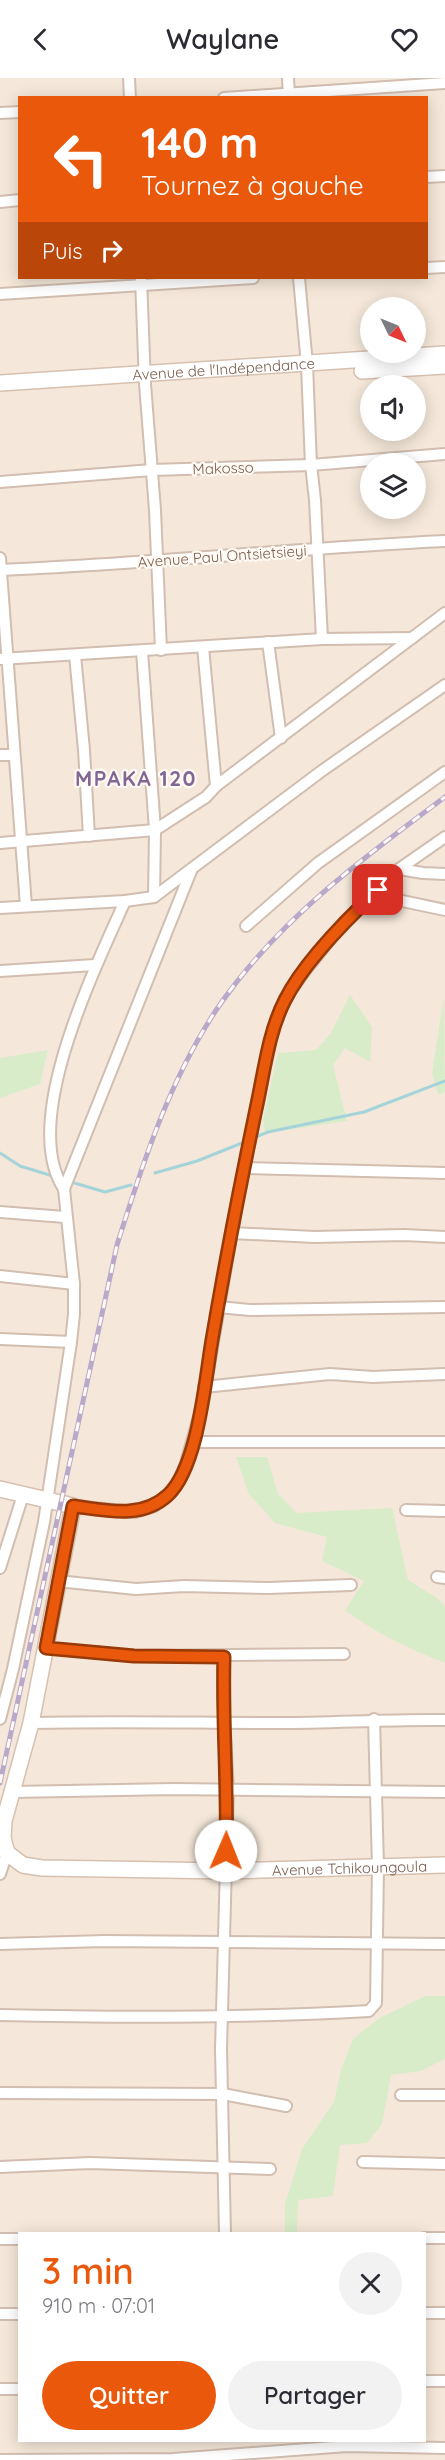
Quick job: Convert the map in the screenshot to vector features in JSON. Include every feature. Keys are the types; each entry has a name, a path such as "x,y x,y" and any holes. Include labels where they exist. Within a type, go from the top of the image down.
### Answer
{"street":[{"path":"129,78 130,96"},
{"path":"288,78 289,95"},
{"path":"267,96 445,83"},
{"path":"0,113 18,112"},
{"path":"428,177 445,176"},
{"path":"0,202 18,200"},
{"path":"428,268 445,267"},
{"path":"0,294 142,281 216,279"},
{"path":"299,279 315,500 322,639"},
{"path":"142,281 161,650"},
{"name":"Avenue de l'Indépendance","path":"306,369 445,354"},
{"name":"Avenue de l'Indépendance","path":"0,392 146,379 306,369 445,366"},
{"name":"Avenue de l'Indépendance","path":"0,383 146,379"},
{"name":"Makosso","path":"0,482 152,470 311,465 445,454"},
{"name":"Avenue Paul Ontsietsieyi","path":"0,570 84,567 156,560 445,541"},
{"path":"0,558 4,659 26,906"},
{"path":"0,843 155,830 206,797 216,786 445,613"},
{"path":"4,659 322,639 412,638"},
{"path":"268,642 281,738"},
{"path":"203,647 216,786"},
{"path":"142,651 155,830 154,897"},
{"path":"75,655 89,836"},
{"path":"0,909 125,902 154,897 323,770 445,685"},
{"path":"0,755 14,755"},
{"path":"246,926 318,863 445,772"},
{"path":"0,1489 60,1503 135,1512 154,1506 168,1495 179,1481 193,1442 244,1168 273,1029 285,999 344,922 399,869 445,837"},
{"path":"399,869 445,874"},
{"path":"0,1874 7,1853 3,1838 4,1821 31,1723 57,1581 60,1503 74,1314 74,1284 65,1217 64,1189 191,871"},
{"path":"378,890 393,899 445,910"},
{"path":"64,1189 52,1166 52,1102 72,1029 96,965 125,902"},
{"path":"0,971 96,965"},
{"path":"244,1168 445,1173"},
{"path":"0,1212 65,1217"},
{"path":"232,1233 314,1237 404,1234 445,1237"},
{"path":"0,1276 74,1284"},
{"path":"218,1307 250,1310 445,1306"},
{"path":"0,1339 71,1342"},
{"path":"204,1387 330,1374 373,1377 445,1374"},
{"path":"193,1442 445,1442"},
{"path":"0,1568 4,1541 23,1495"},
{"path":"0,1719 60,1503"},
{"path":"406,1510 445,1510"},
{"path":"57,1581 136,1590 184,1586 268,1588 351,1585"},
{"path":"46,1648 134,1656 224,1657 294,1653 344,1654"},
{"path":"224,1657 224,1723 228,1791 221,2015 225,2232"},
{"path":"31,1723 129,1720 224,1723 301,1723 374,1719 445,1720"},
{"path":"0,2015 292,2016 369,2011 376,2003 378,1867 374,1719"},
{"path":"12,1792 65,1790 445,1792"},
{"name":"Avenue Tchikoungoula","path":"7,1853 23,1865 42,1868 226,1871 445,1864"},
{"path":"0,1944 225,1942 445,1944"},
{"path":"0,2093 223,2094 286,2106"},
{"path":"401,2095 445,2095"},
{"path":"363,2162 445,2164"},
{"path":"0,2167 90,2163 270,2169"},
{"path":"426,2238 445,2238"},
{"path":"0,2239 18,2239"},
{"path":"426,2313 445,2313"},
{"path":"0,2314 18,2314"},
{"path":"426,2381 445,2381"},
{"path":"0,2389 18,2389"},
{"path":"0,2460 252,2456 347,2446 445,2448"}],"shaded area":[{"path":"0,78 445,78 445,2460 0,2460"}],"green space":[{"path":"350,995 372,1027 370,1062 345,1048 333,1065 347,1121 265,1133 263,1120 278,1053 316,1050 331,1033"},
{"path":"444,997 445,1092 438,1095 432,1073"},
{"path":"48,1050 40,1084 0,1098 0,1058"},
{"path":"236,1457 267,1457 278,1494 297,1513 392,1508 408,1580 437,1598 445,1606 445,1663 393,1640 345,1610 364,1581 322,1561 327,1537 275,1523 249,1494"},
{"path":"425,1996 445,1996 445,2059 421,2071 391,2075 382,2124 367,2143 340,2145 333,2196 298,2200 297,2232 285,2232 285,2204 302,2149 334,2102 341,2070 353,2039 378,2019"}],"waterway":[{"path":"253,1138 268,1132 364,1112 445,1081"},
{"path":"155,1173 197,1161 247,1141"},
{"path":"0,1153 20,1166 56,1177"},
{"path":"71,1182 105,1192 131,1185"}],"railway":[{"path":"0,1783 117,1245 148,1151 173,1089 203,1031 221,1003 269,944 324,891 445,797"}],"district":[{"name":"MPAKA 120","path":"136,778"}],"route":[{"path":"226,1851 228,1791 223,1693 224,1657 134,1656 46,1648 73,1506 135,1512 154,1506 168,1495 179,1481 193,1442 202,1406 238,1197 273,1029 285,999 304,972 344,922 378,890"}]}
